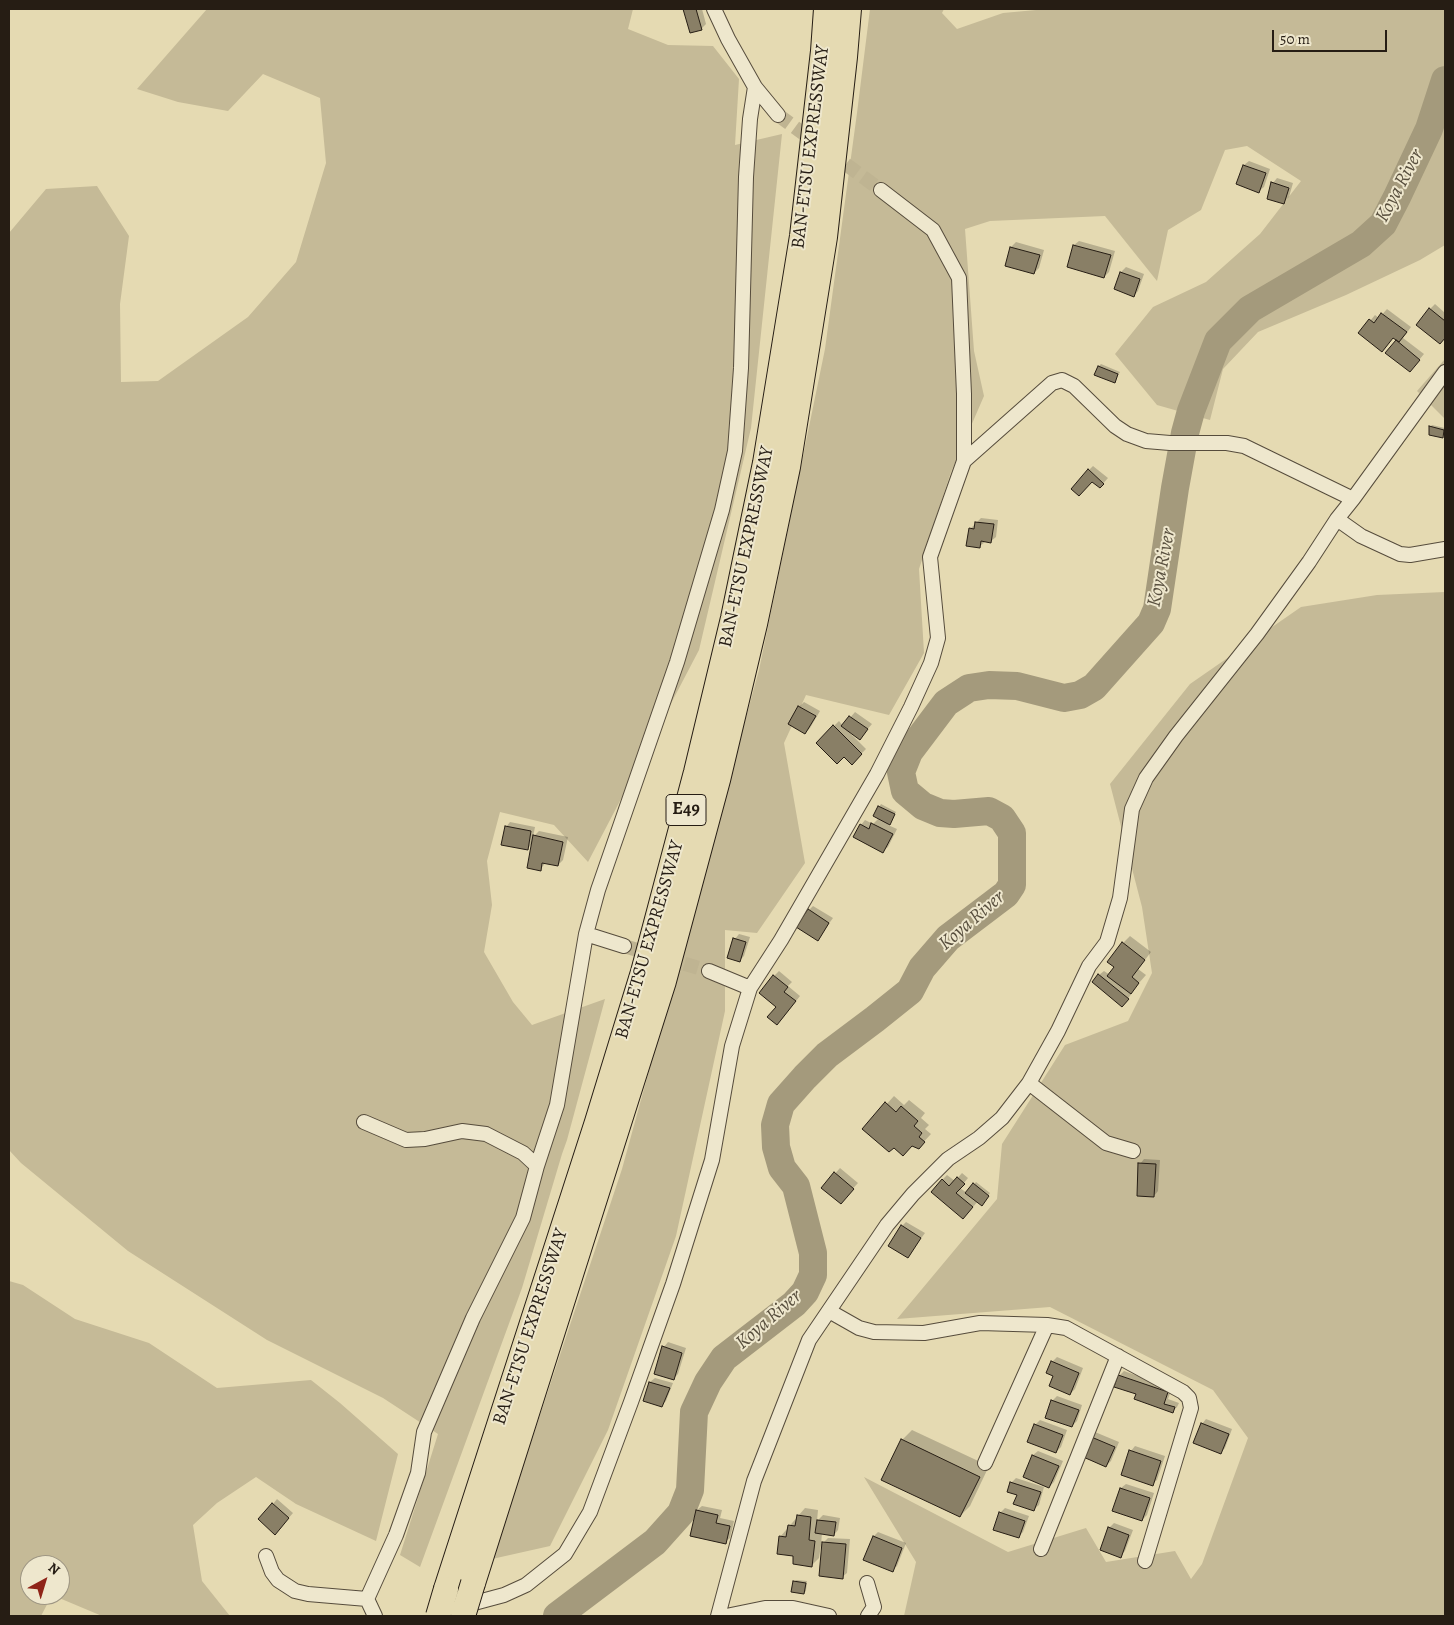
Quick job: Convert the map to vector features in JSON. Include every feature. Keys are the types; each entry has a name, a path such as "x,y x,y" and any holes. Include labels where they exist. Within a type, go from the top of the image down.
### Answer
{"highway":[{"name":"BAN-ETSU EXPRESSWAY","path":"438,1616 643,972 696,772 733,618 765,463 802,236 826,9"},
{"name":"BAN-ETSU EXPRESSWAY","path":"463,1616 661,991 718,780 755,624 788,468 825,237 845,58 848,9"}],"street":[{"path":"714,9 728,39 755,87 778,115"},
{"path":"375,1616 368,1599 396,1535 418,1473 424,1432 473,1318 523,1218 556,1105 586,934 598,890 677,662 722,510 735,451 741,368 747,168 750,119 755,87"},
{"path":"427,1616 504,1595 526,1585 564,1554 590,1512 632,1402 673,1284 712,1160 732,1046 750,988 781,940 877,774 911,707 930,663 938,638 930,557 964,461 964,394 959,278 933,230 881,190"},
{"path":"718,1616 754,1481 809,1340 887,1225 913,1194 948,1159 979,1138 1002,1118 1029,1083 1058,1031 1089,966 1107,942 1120,898 1132,809 1146,778 1176,736 1257,634 1309,562 1337,519 1354,499 1445,372"},
{"path":"964,461 1052,383 1062,380 1074,386 1115,426 1127,434 1146,441 1228,443 1244,446 1354,499"},
{"path":"1337,519 1361,536 1400,554 1410,555 1445,549"},
{"path":"586,934 624,946"},
{"path":"709,971 750,988"},
{"path":"1029,1083 1106,1143 1133,1151"},
{"path":"364,1122 406,1140 425,1139 462,1131 486,1134 523,1153 537,1166"},
{"path":"829,1311 859,1328 874,1332 924,1333 980,1323 1048,1325 1066,1328 1183,1392 1189,1398 1191,1408 1145,1562"},
{"path":"985,1463 1048,1325"},
{"path":"1041,1549 1118,1356"},
{"path":"266,1556 272,1572 278,1580 295,1591 308,1594 368,1599"},
{"path":"867,1583 874,1607 868,1616"},
{"path":"726,1616 765,1608 793,1608 829,1616"}],"shaded area":[{"path":"207,9 633,9 628,29 668,45 713,46 739,79 735,145 782,134 751,428 699,650 588,862 554,825 500,812 487,861 492,905 484,952 513,1002 532,1025 605,999 567,1140 522,1288 420,1567 400,1555 438,1434 383,1398 267,1340 128,1251 21,1163 9,1150 9,233 46,189 97,186 129,236 120,304 121,382 158,381 248,317 296,262 326,163 320,98 263,74 228,111 178,102 137,89"},
{"path":"870,9 944,9 942,13 957,29 1003,13 1047,9 1445,9 1445,245 1420,260 1346,295 1258,332 1223,369 1210,420 1157,405 1115,354 1153,307 1206,282 1260,234 1301,181 1247,146 1225,150 1201,210 1168,230 1157,281 1105,216 990,221 965,229 974,351 984,396 951,472 919,569 924,653 889,715 806,695 784,743 805,863 757,933 725,930 725,1011 676,1236 608,1430 550,1546 492,1559 622,1169 759,670 825,349"},
{"path":"1445,359 1445,419 1417,391"},
{"path":"1445,592 1445,1616 904,1616 916,1562 864,1477 1008,1552 1086,1528 1106,1562 1175,1551 1191,1579 1202,1564 1248,1438 1213,1390 1050,1307 897,1319 997,1199 1002,1144 1065,1045 1128,1021 1152,973 1142,907 1110,784 1190,684 1301,607 1377,595"},
{"path":"9,1281 23,1285 75,1319 149,1343 217,1388 311,1380 398,1454 376,1541 296,1504 256,1477 217,1503 193,1525 202,1581 230,1616 102,1616 70,1603 70,1555 20,1555 20,1605 47,1605 41,1616 9,1616"}],"building":[{"path":"683,9 696,9 702,30 690,33"},
{"path":"1243,165 1266,173 1259,193 1236,184"},
{"path":"1271,182 1289,188 1284,204 1267,199"},
{"path":"1073,245 1111,255 1104,278 1067,267"},
{"path":"1010,247 1040,255 1034,274 1005,266"},
{"path":"1120,272 1140,279 1134,297 1114,289"},
{"path":"1429,308 1445,321 1445,338 1440,344 1416,325"},
{"path":"1381,313 1407,332 1399,342 1393,338 1382,352 1358,333 1369,319 1374,323"},
{"path":"1396,340 1420,360 1410,372 1385,353"},
{"path":"1098,366 1118,374 1115,383 1094,375"},
{"path":"1429,426 1444,430 1443,438 1429,435"},
{"path":"1088,469 1104,484 1100,488 1092,482 1079,496 1071,489"},
{"path":"975,522 994,524 991,543 981,541 980,548 966,546 969,528 974,529"},
{"path":"798,706 816,716 805,734 788,724"},
{"path":"849,716 868,729 860,740 841,726"},
{"path":"833,725 862,754 852,765 844,757 837,764 816,743"},
{"path":"878,806 895,814 890,825 873,816"},
{"path":"871,823 893,834 883,853 853,837 860,824 869,829"},
{"path":"505,826 531,831 528,850 501,845"},
{"path":"533,835 563,842 558,866 542,863 541,871 527,868"},
{"path":"808,909 829,923 818,941 796,927"},
{"path":"733,938 746,942 740,962 727,958"},
{"path":"1122,942 1145,960 1132,977 1139,983 1131,994 1107,976 1114,967 1107,962"},
{"path":"1098,974 1129,999 1122,1007 1092,982"},
{"path":"773,975 788,987 784,992 796,1001 777,1025 767,1017 776,1007 759,993"},
{"path":"885,1102 896,1112 901,1106 918,1121 914,1126 922,1133 919,1137 925,1142 919,1149 912,1146 903,1156 894,1148 889,1152 862,1129"},
{"path":"1138,1163 1156,1164 1154,1197 1137,1196"},
{"path":"834,1172 854,1189 841,1204 821,1188"},
{"path":"957,1177 965,1184 956,1193 973,1207 963,1219 931,1192 942,1179 949,1186"},
{"path":"973,1183 989,1196 982,1206 965,1193"},
{"path":"901,1225 921,1238 908,1258 888,1246"},
{"path":"662,1346 682,1353 674,1380 654,1374"},
{"path":"1051,1361 1079,1373 1070,1395 1049,1386 1053,1376 1046,1373"},
{"path":"1118,1375 1168,1392 1164,1404 1175,1407 1173,1413 1134,1399 1136,1394 1114,1387"},
{"path":"649,1382 670,1388 662,1407 643,1401"},
{"path":"1051,1400 1079,1410 1072,1427 1045,1418"},
{"path":"1201,1423 1229,1434 1221,1454 1193,1443"},
{"path":"1034,1424 1063,1435 1056,1453 1027,1442"},
{"path":"1089,1436 1115,1447 1106,1467 1081,1456"},
{"path":"901,1439 980,1477 960,1517 881,1480"},
{"path":"1129,1450 1161,1461 1153,1486 1121,1475"},
{"path":"1032,1455 1059,1466 1049,1488 1023,1477"},
{"path":"1010,1482 1041,1492 1034,1511 1013,1504 1017,1495 1007,1492"},
{"path":"1120,1488 1150,1498 1142,1521 1112,1511"},
{"path":"272,1503 289,1518 275,1535 258,1519"},
{"path":"696,1510 718,1515 716,1523 730,1526 726,1544 690,1536"},
{"path":"999,1512 1025,1521 1019,1538 993,1530"},
{"path":"797,1515 811,1517 809,1540 815,1541 812,1567 793,1564 793,1556 777,1554 779,1536 786,1537 788,1525 795,1526"},
{"path":"817,1520 836,1522 834,1536 815,1533"},
{"path":"1108,1527 1129,1535 1121,1558 1100,1550"},
{"path":"873,1536 902,1548 893,1572 863,1560"},
{"path":"822,1542 846,1544 843,1579 819,1576"},
{"path":"793,1581 806,1583 804,1594 791,1592"}],"waterway":[{"name":"Koya River","path":"557,1616 655,1542 681,1513 690,1490 694,1412 708,1382 724,1358 794,1304 805,1292 813,1275 813,1253 796,1186 782,1168 776,1147 775,1125 781,1104 827,1055 910,991 922,968 948,938 1006,894 1012,885 1012,833 1002,818 989,811 954,814 940,813 923,806 905,791 901,772 909,752 946,703 969,688 989,685 1017,686 1064,698 1080,695 1094,687 1151,623 1157,609 1185,433 1191,411 1218,341 1250,309 1361,244 1383,224 1429,129 1445,80"}],"tunnel":[{"path":"778,115 881,190"},
{"path":"624,946 709,971"}]}
